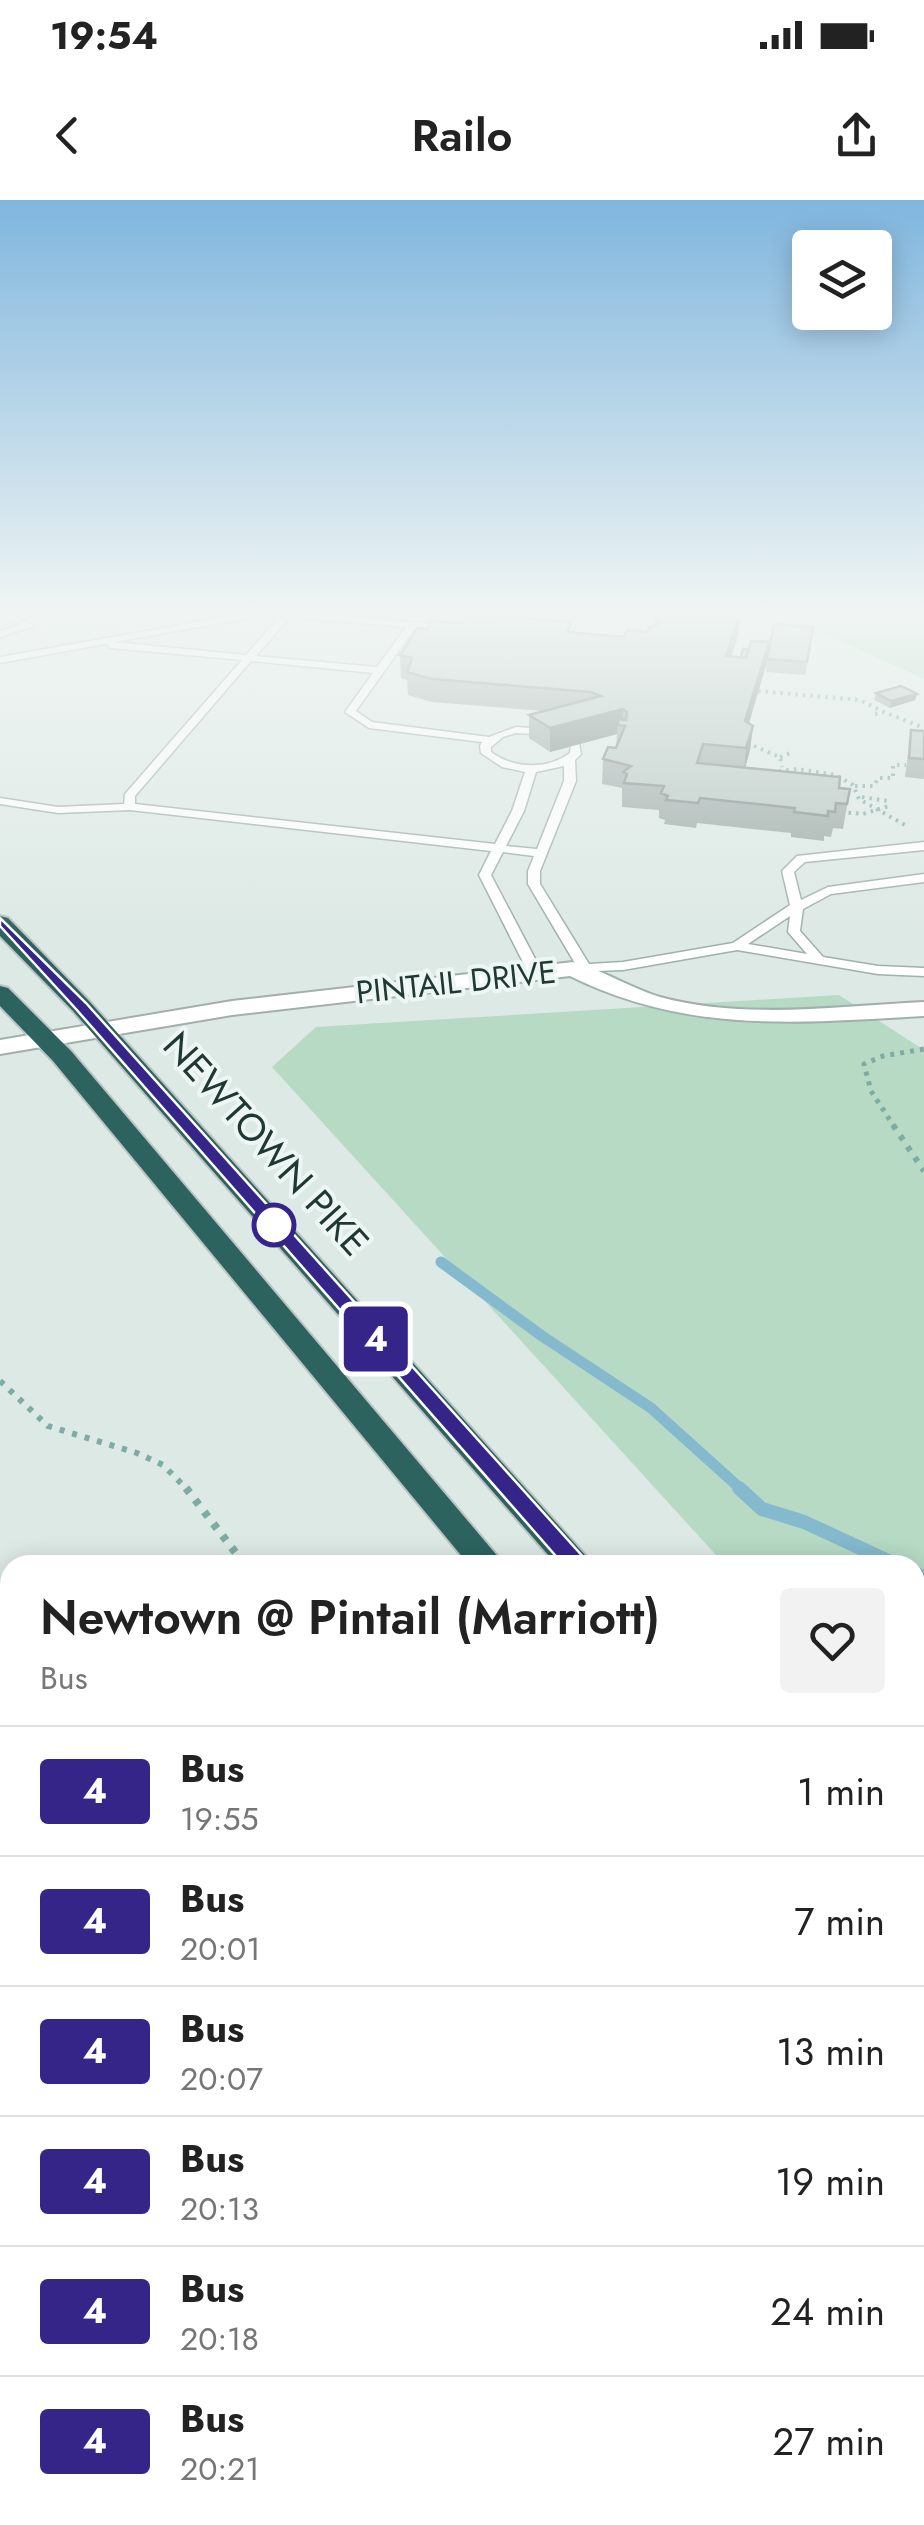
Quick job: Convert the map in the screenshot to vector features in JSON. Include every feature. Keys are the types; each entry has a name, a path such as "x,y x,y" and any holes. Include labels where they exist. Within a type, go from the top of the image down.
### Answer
{"highway":[{"name":"NEWTOWN PIKE","path":"0,923 101,1029 568,1555"},
{"path":"0,993 46,1039 480,1555"}],"street":[{"name":"PINTAIL DRIVE","path":"1,1049 232,1008 578,968 608,990 668,1010 746,1016 924,1008"}],"lane":[{"path":"130,807 128,796 194,720"},
{"path":"358,720 489,740 511,731 553,732"},
{"path":"489,740 486,752 492,759 532,768 570,760 576,754 575,745"},
{"path":"570,760 570,781 541,853 534,884 578,968 624,966 737,946 821,962 924,972"},
{"path":"532,768 518,810 485,875 535,972"},
{"path":"0,801 58,810 130,807 541,853"},
{"path":"821,962 794,932 797,908 788,872 801,859 924,846"},
{"path":"737,946 828,890 924,878"}],"path":[{"path":"754,746 780,757 793,752"},
{"path":"780,757 782,767"},
{"path":"764,773 782,767 833,774 855,786 874,786 878,778 893,778 893,765 906,765"},
{"path":"855,786 856,795 877,811 918,830"},
{"path":"840,812 863,814 888,803 856,795"},
{"path":"924,1049 883,1056 864,1064 865,1081 873,1099 894,1122 924,1171"},
{"path":"0,1381 48,1426 162,1465 183,1484 238,1555"}],"green space":[{"path":"839,995 924,1050 924,1555 716,1555 272,1067 316,1027"}],"building":[{"path":"538,720 579,720 550,728"},
{"path":"618,720 745,720 753,726 746,748 703,744 697,763 840,777 839,788 850,789 847,804 836,803 835,812 828,811 828,816 794,812 795,808 700,798 698,803 666,800 668,796 661,793 664,786 624,783 627,774 623,772 631,766 603,759 608,747 616,748 625,726 617,725"},
{"path":"911,730 924,731 924,759 909,758"}],"waterway":[{"path":"441,1262 542,1336 651,1408 742,1490"},
{"path":"739,1488 762,1509 804,1522 875,1555"}],"bus line":[{"name":"4","path":"0,923 81,1006 568,1555"}]}
